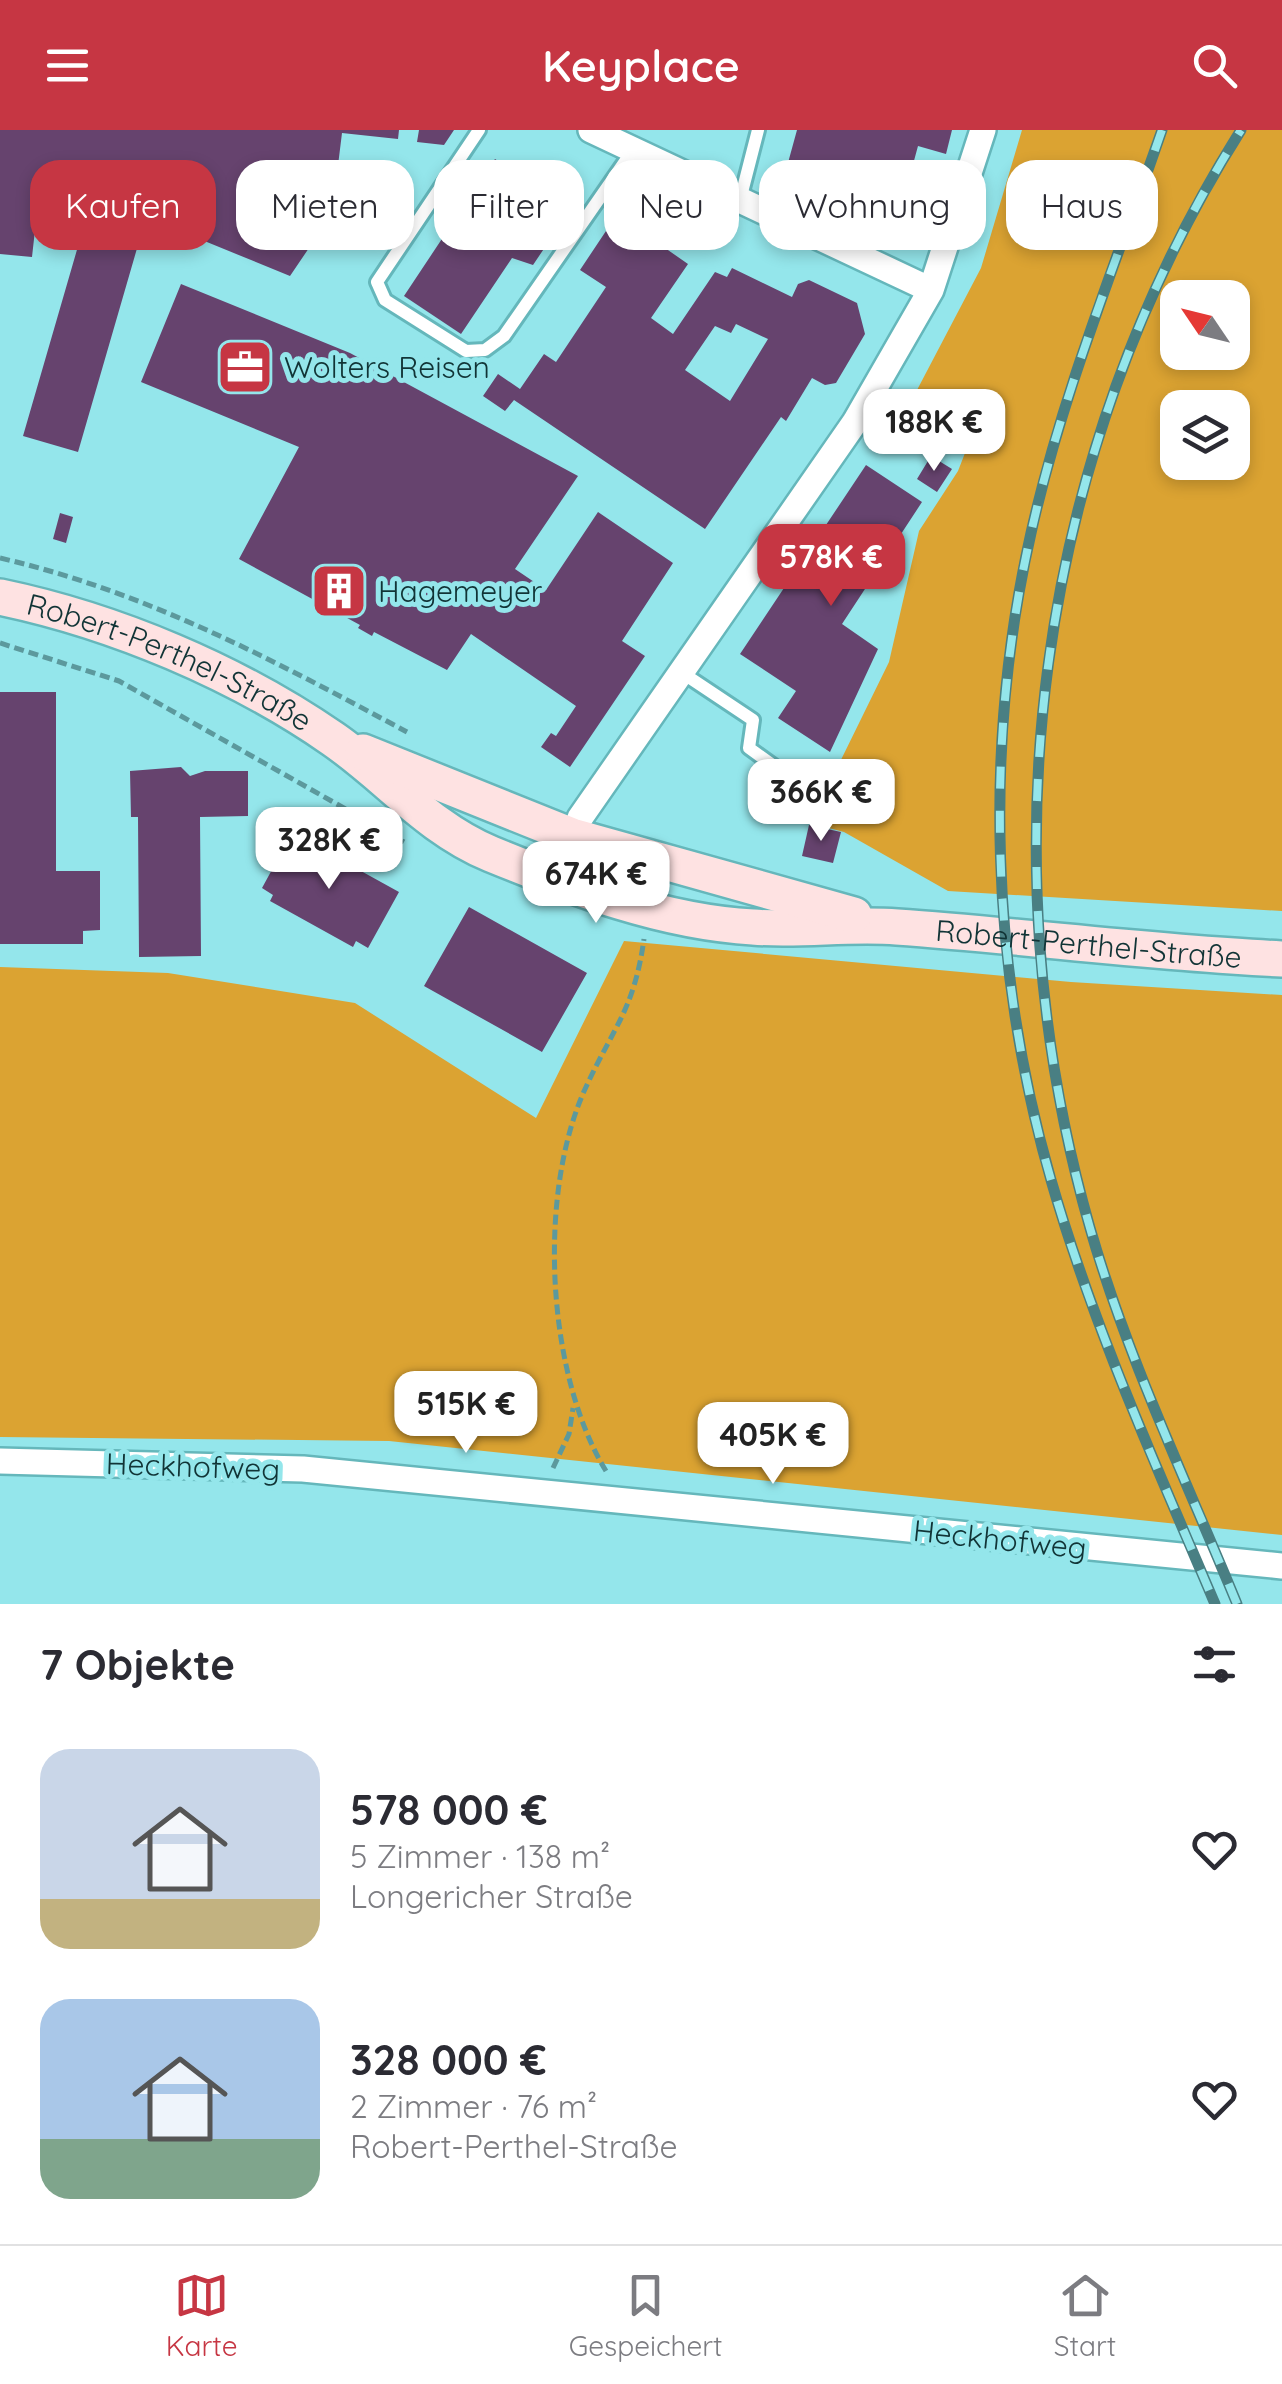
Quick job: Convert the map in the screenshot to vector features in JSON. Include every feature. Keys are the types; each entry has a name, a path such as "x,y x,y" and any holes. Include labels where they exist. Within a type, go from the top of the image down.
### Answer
{"street":[{"path":"590,130 931,290"},
{"path":"558,878 572,836 855,422 931,290 983,130"},
{"name":"Robert-Perthel-Straße","path":"0,597 115,632 242,684 335,740 572,836 894,926"},
{"name":"Robert-Perthel-Straße","path":"335,740 436,826 489,853 656,912 752,928 894,926 1167,954 1282,960"},
{"name":"Heckhofweg","path":"0,1461 303,1469 1282,1566"}],"lane":[{"path":"479,130 377,282 385,300 466,351 485,350 504,336 632,150"},
{"path":"740,200 758,130"},
{"path":"681,672 753,720 749,748 810,792"}],"path":[{"path":"0,558 74,575 173,613 241,643 418,738"},
{"path":"0,644 119,681 408,844"},
{"path":"624,1500 591,1446 574,1405 558,1296 556,1212 564,1149 586,1087 638,988 645,934"},
{"path":"536,1491 562,1453 574,1405"}],"shaded area":[{"path":"1022,130 1282,130 1282,911 948,891 844,832 810,823 889,662 919,531 958,471 965,453 906,411 981,268 1006,184 1006,250 1158,250 1158,160 1013,160"},
{"path":"624,941 1071,982 1282,995 1282,1535 389,1441 0,1437 0,967 168,973 355,1003 536,1118"}],"building":[{"path":"0,130 399,130 398,139 342,133 339,160 236,160 236,250 308,250 290,276 216,246 216,160 30,160 32,257 0,254"},
{"path":"419,130 454,130 444,145 417,142"},
{"path":"797,130 952,130 946,154 918,146 914,160 789,160"},
{"path":"604,234 604,250 668,250 688,264 651,318 673,334 715,272 727,277 732,268 792,297 798,284 809,280 857,303 865,334 836,383 825,385 812,378 786,421 781,417 705,529 514,400 505,411 483,396 498,374 520,389 544,354 556,362 606,287 580,270","holes":["736,324 768,339 730,401 685,370 715,326 731,333"]},
{"path":"77,250 137,250 78,452 23,436"},
{"path":"435,250 543,250 533,265 512,258 461,334 404,296"},
{"path":"181,284 350,353 578,476 515,569 546,590 598,512 673,563 622,641 645,656 570,767 541,747 551,733 556,736 576,706 471,634 447,670 374,632 372,636 358,628 360,625 239,559 299,447 141,382"},
{"path":"893,404 923,423 912,440 883,421"},
{"path":"931,456 952,469 937,492 917,479"},
{"path":"866,465 922,502 842,624 878,649 830,752 778,718 796,691 740,654"},
{"path":"60,513 73,517 66,543 53,539"},
{"path":"0,692 56,692 56,871 100,871 100,930 83,931 83,944 0,944"},
{"path":"181,767 190,776 205,771 248,771 248,816 200,817 201,956 139,957 138,817 131,817 130,771"},
{"path":"809,825 841,832 833,863 802,856"},
{"path":"292,833 329,854 346,856 361,871 399,892 368,948 356,941 353,947 270,901 273,895 262,888"},
{"path":"469,907 587,973 542,1052 424,986"}],"railway":[{"path":"1162,130 1074,379 1031,533 1005,694 1000,858 1016,1021 1051,1180 1106,1342 1215,1604"},
{"path":"1237,1604 1139,1371 1090,1228 1058,1088 1040,947 1037,804 1048,663 1075,523 1116,387 1171,256 1241,130"}],"place":[{"name":"Wolters Reisen","path":"245,367"},
{"name":"Hagemeyer","path":"339,591"}]}
